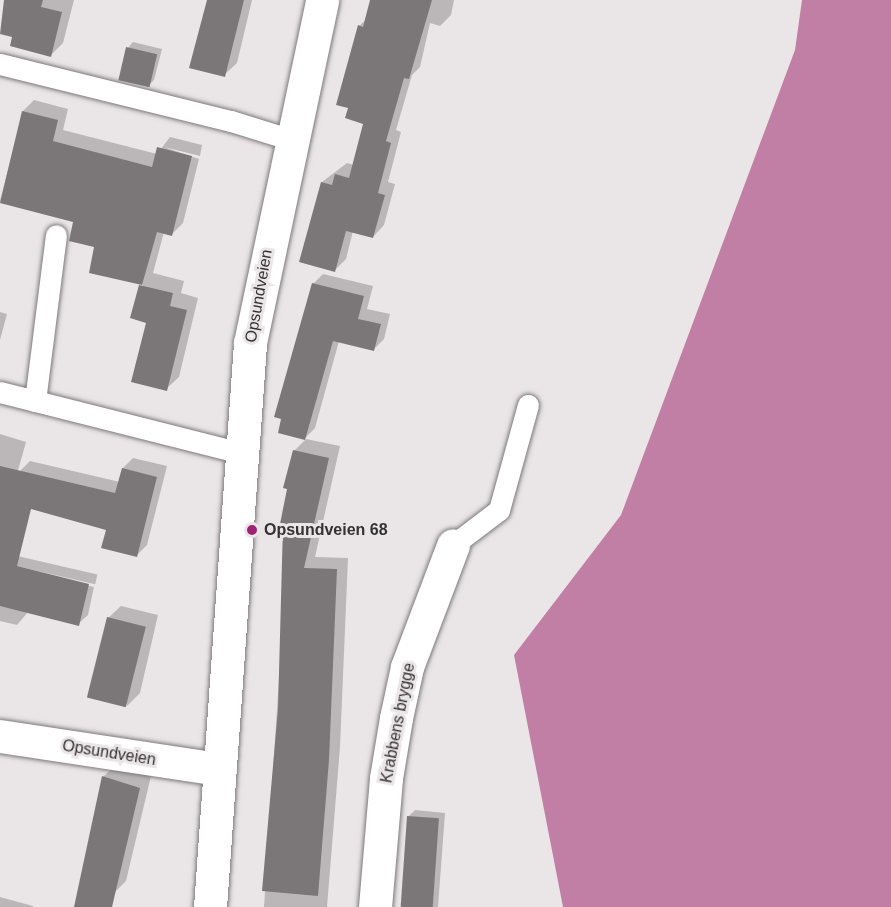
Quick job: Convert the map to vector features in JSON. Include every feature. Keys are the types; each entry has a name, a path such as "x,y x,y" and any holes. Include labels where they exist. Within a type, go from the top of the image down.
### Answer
{"street":[{"name":"Opsundveien","path":"210,907 250,343 322,0"},
{"name":"Krabbens brygge","path":"375,907 386,778 396,718 407,667 453,545"},
{"name":"Opsundveien","path":"0,736 219,769"}],"lane":[{"path":"0,64 231,121 292,140"},
{"path":"35,401 56,235"},
{"path":"0,392 241,453"},
{"path":"453,545 499,510 528,405"}],"shaded area":[{"path":"802,0 891,0 891,907 563,907 514,655 621,515 795,50"}],"building":[{"path":"4,0 43,0 41,7 62,12 51,57 10,46 12,37 0,34"},
{"path":"207,0 244,0 225,77 189,68"},
{"path":"370,0 432,0 409,79 404,78 386,141 391,143 378,193 385,195 373,238 346,231 335,272 299,262 321,182 332,185 335,174 349,178 363,124 345,118 348,108 336,105 358,25 363,27"},
{"path":"126,47 157,54 150,87 118,80"},
{"path":"22,111 58,120 53,141 152,167 157,147 192,156 172,236 157,232 142,285 89,273 94,247 69,241 73,222 0,203"},
{"path":"312,283 364,296 358,319 381,324 374,351 333,341 305,440 278,433 281,419 274,417"},
{"path":"139,285 173,293 170,306 187,310 167,391 131,382 146,323 130,318"},
{"path":"293,450 329,458 304,568 337,569 329,760 318,896 262,891 278,709 283,525 280,524 287,489 283,488"},
{"path":"0,466 115,493 122,468 157,477 137,557 101,548 106,530 31,509 17,566 89,584 79,626 0,606"},
{"path":"107,617 146,627 126,707 87,698"},
{"path":"102,776 140,788 112,907 74,907"},
{"path":"407,816 439,818 433,907 401,907"}],"place":[{"name":"Opsundveien 68","path":"252,530"}]}
